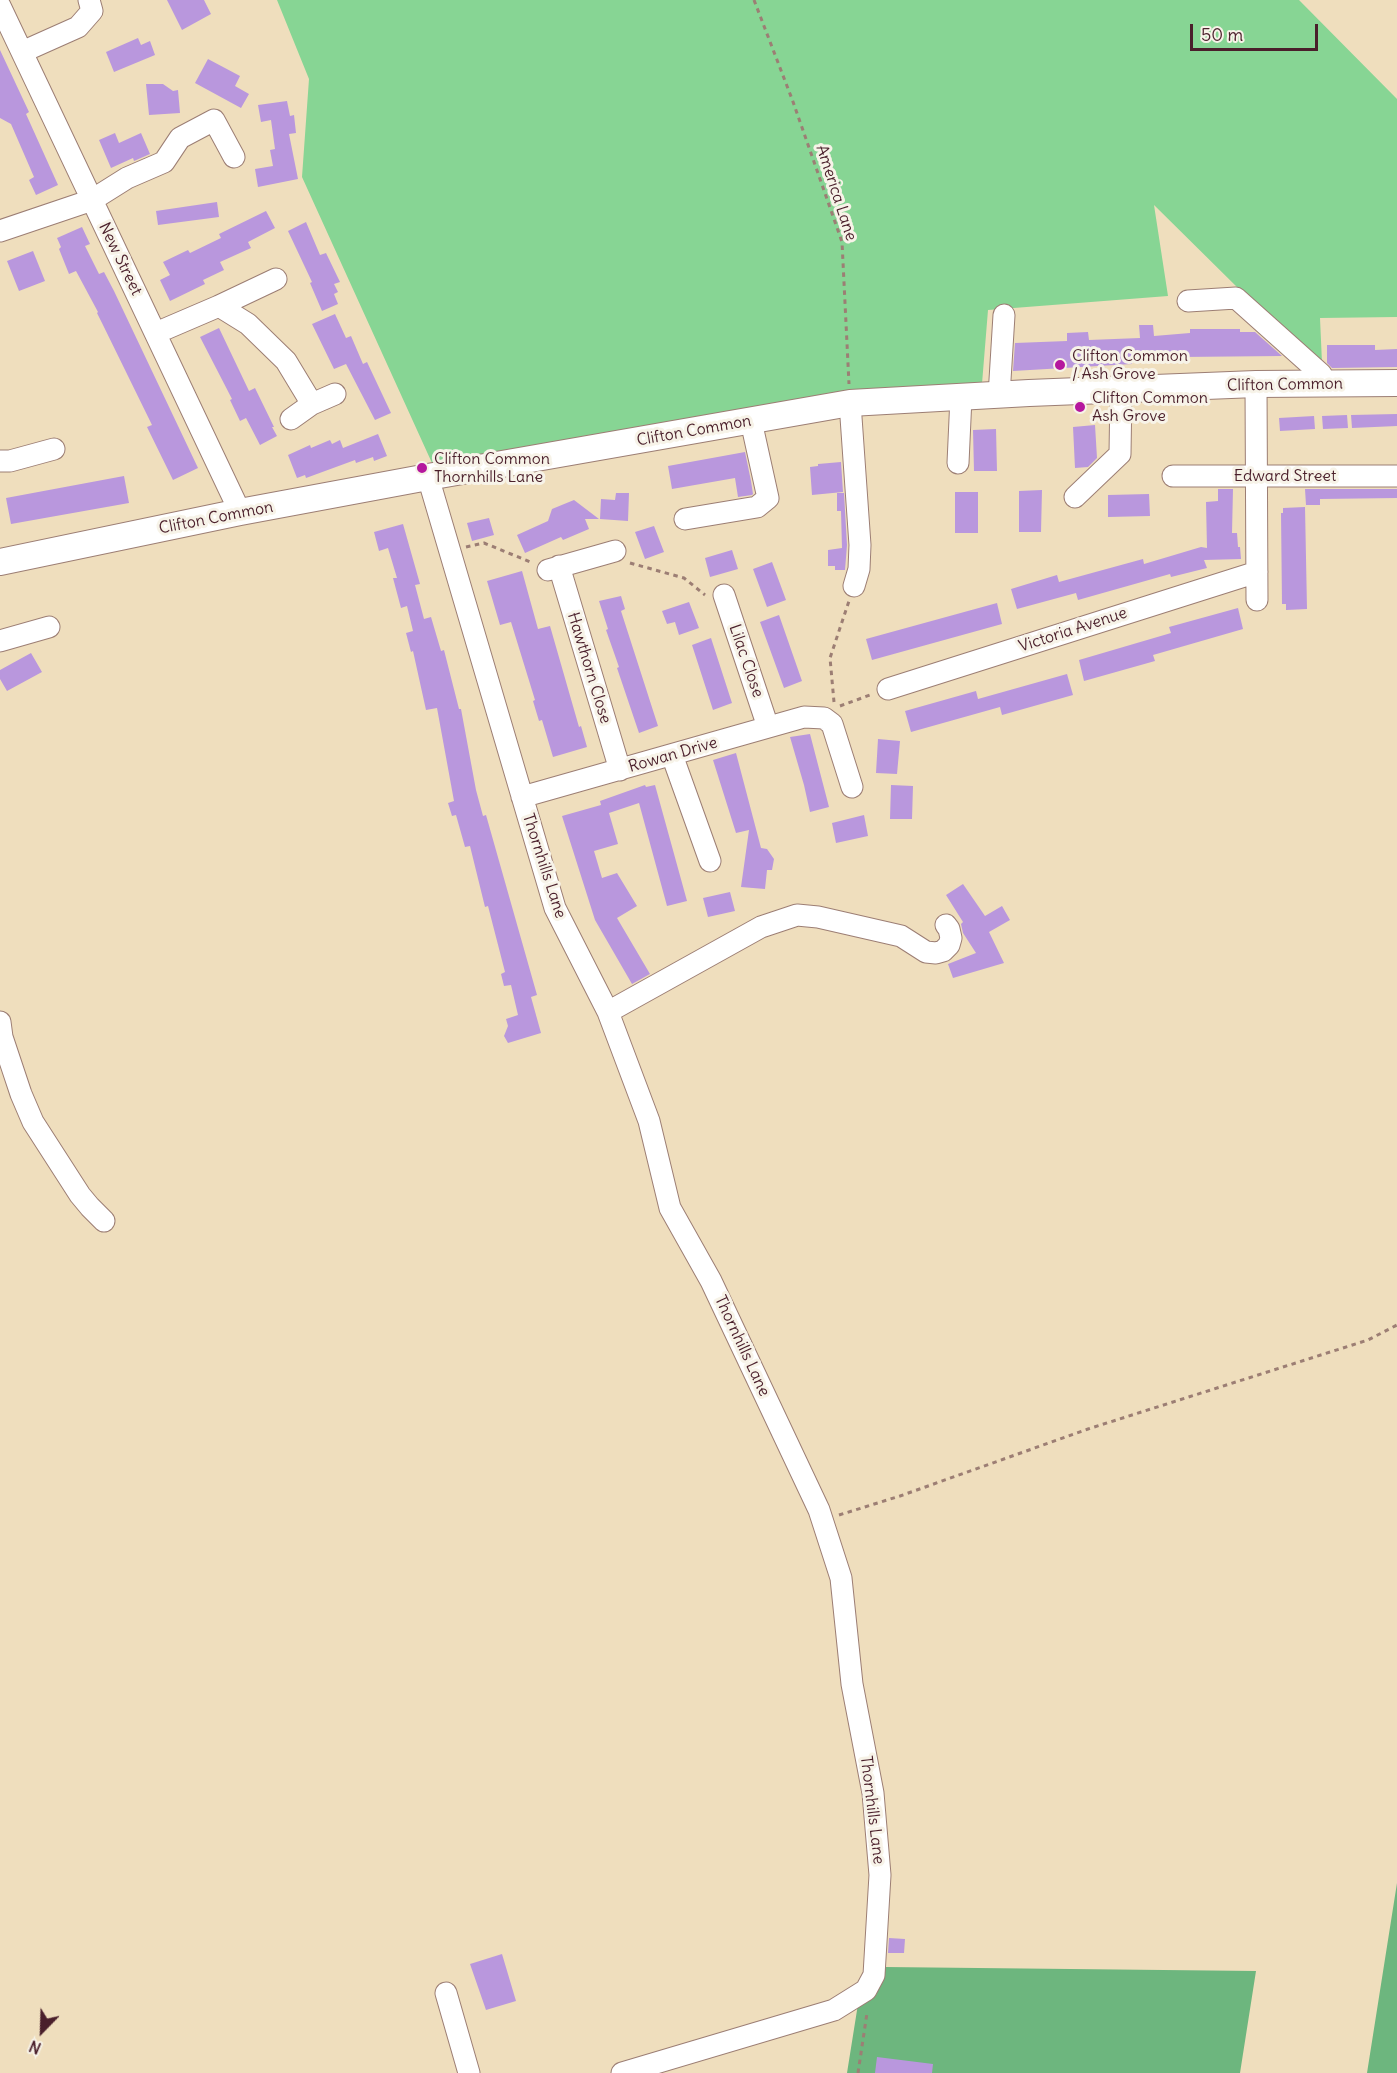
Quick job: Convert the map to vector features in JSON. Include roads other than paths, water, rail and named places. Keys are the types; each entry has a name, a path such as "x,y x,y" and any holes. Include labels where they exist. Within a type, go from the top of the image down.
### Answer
{"main road":[{"name":"Clifton Common","path":"0,562 240,512 428,477 850,404 1256,384 1397,383"}],"street":[{"path":"22,52 78,27 92,11 88,0"},
{"name":"New Street","path":"0,6 240,512"},
{"path":"0,231 92,200 127,178 164,162 180,138 214,120 234,157"},
{"path":"156,333 276,279"},
{"path":"1188,301 1236,298 1321,374 1325,383"},
{"path":"219,306 248,324 285,361 312,404"},
{"path":"999,396 1004,315"},
{"path":"1256,384 1257,600"},
{"path":"1075,497 1120,454 1120,390"},
{"path":"291,419 312,404 335,394"},
{"path":"958,463 961,398"},
{"path":"850,404 860,545 859,569 854,585"},
{"path":"685,519 757,507 768,498 751,421"},
{"path":"0,461 10,461 54,449"},
{"name":"Edward Street","path":"1173,476 1397,476"},
{"name":"Thornhills Lane","path":"428,477 555,908 608,1012 649,1121 670,1208 711,1281 819,1510 841,1578 852,1684 873,1793 880,1875 874,1975 866,1990 834,2010 622,2073"},
{"name":"Hawthorn Close","path":"615,551 553,568 620,770"},
{"name":"Victoria Avenue","path":"888,689 1257,572"},
{"name":"Lilac Close","path":"724,595 768,727"},
{"path":"0,641 49,627"},
{"name":"Rowan Drive","path":"522,797 804,717 824,718 831,724 852,787"},
{"path":"672,755 710,861"},
{"path":"608,1012 760,927 797,915 818,916 901,936 926,952 936,953 943,951 949,945 951,938 946,925"},
{"path":"0,1022 21,1094 33,1122 80,1194 104,1221"},
{"path":"446,1993 469,2073"}],"place":[{"name":"Clifton Common / Ash Grove","path":"1060,365"},
{"name":"Clifton Common Ash Grove","path":"1080,407"},
{"name":"Clifton Common Thornhills Lane","path":"422,468"}]}
